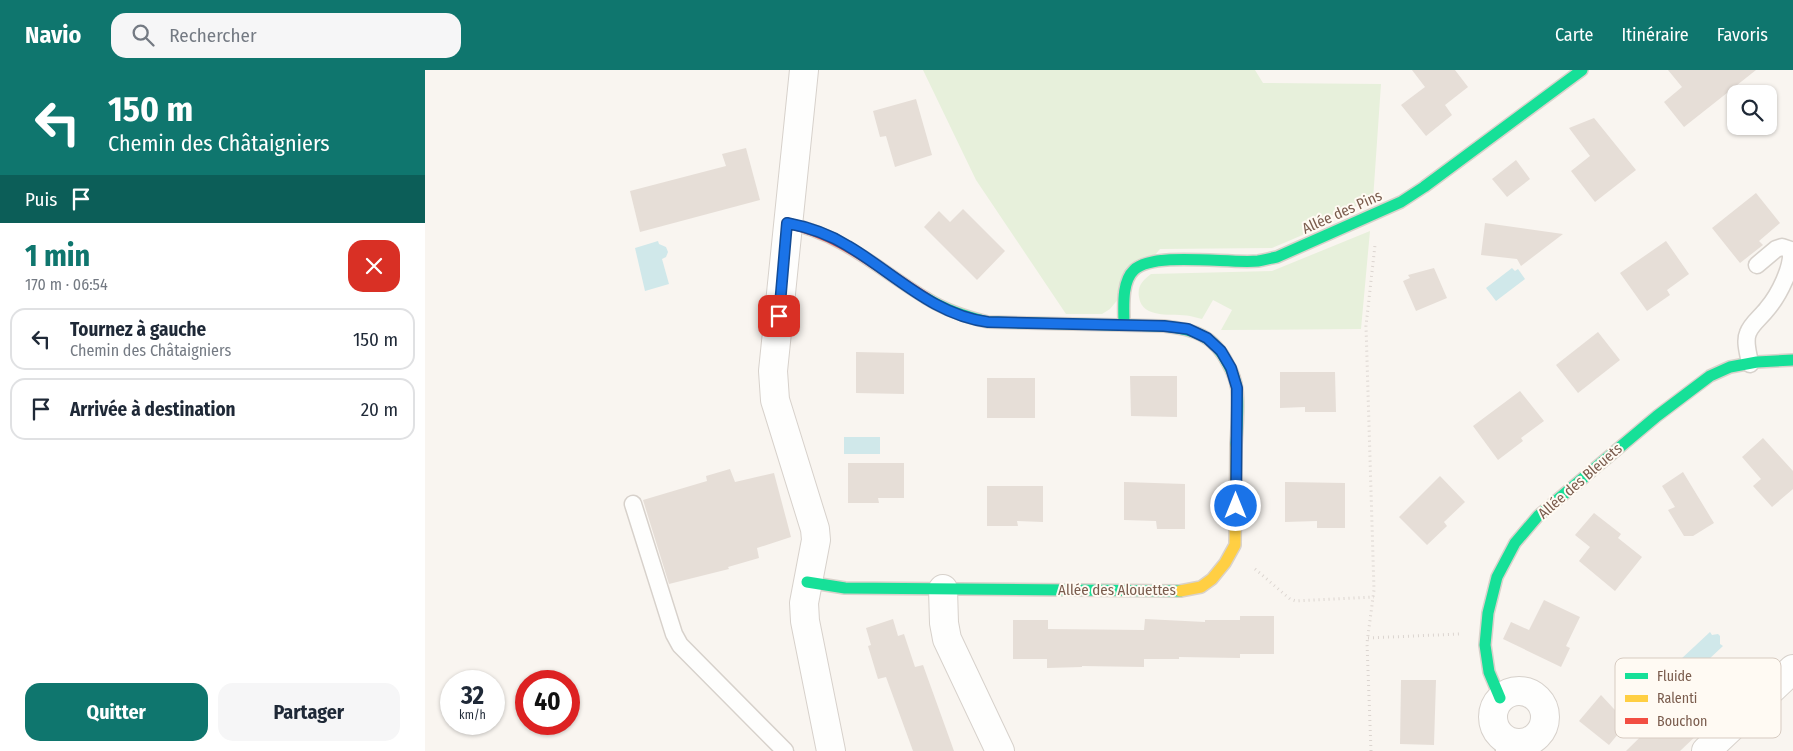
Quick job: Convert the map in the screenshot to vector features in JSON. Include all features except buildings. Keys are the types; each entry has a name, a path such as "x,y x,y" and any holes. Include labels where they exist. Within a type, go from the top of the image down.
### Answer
{"street":[{"path":"802,70 773,371 775,400 815,529 816,540 804,603 805,621 831,751"},
{"name":"Allée des Pins","path":"1124,325 1127,280 1134,270 1147,263 1161,260 1258,261 1277,257 1401,202 1425,187 1582,70"},
{"name":"Allée des Alouettes","path":"787,223 818,231 847,245 932,303 972,320 1164,326 1188,329 1207,338 1221,351 1231,368 1237,388 1235,545 1228,562 1211,580 1199,588 1177,592 845,588 807,582"},
{"name":"Allée des Bleuets","path":"1500,698 1489,672 1485,645 1488,614 1497,577 1515,542 1538,516 1657,416 1710,376 1731,367 1793,360"},
{"path":"943,589 944,623 947,638 1000,751"},
{"path":"1781,680 1793,669"},
{"path":"1525,691 1533,695 1540,702 1544,710 1543,728 1532,739 1506,746 1493,723 1493,714 1500,698 1508,693 1525,691"},
{"path":"1706,751 1720,738"}],"lane":[{"path":"1750,364 1748,333 1769,308 1782,284 1790,268 1791,250 1781,247 1776,249 1757,265"},
{"path":"633,504 674,634 680,646 785,751"}],"path":[{"path":"1371,751 1368,638 1374,597 1367,326 1377,222 1375,213"},
{"path":"1232,553 1295,601 1374,597"},
{"path":"1368,638 1465,634"}],"green space":[{"path":"923,70 1255,70 1263,83 1381,84 1373,200 1317,221 1319,228 1272,248 1160,249 1110,309 1102,314 1066,314 976,180"},
{"path":"1370,231 1361,329 1221,330 1232,310 1213,300 1202,319 1190,316 1160,314 1146,309 1141,304 1139,290 1141,284 1151,274 1272,271"}],"water":[{"path":"658,241 659,244 666,247 668,252 666,257 662,259 669,284 645,291 635,248"},
{"path":"1512,268 1515,271 1518,269 1525,279 1496,301 1486,288"},
{"path":"844,437 880,437 880,454 844,454"},
{"path":"1710,632 1712,635 1718,634 1720,636 1720,644 1723,646 1710,658 1682,658"}],"traffic: fast":[{"path":"1124,325 1124,296 1127,281 1134,270 1144,264 1175,260 1258,261 1277,257 1401,202 1582,70"},
{"path":"926,298 956,313 988,322 1164,326 1184,329 1202,335 1216,346 1222,354 1235,380 1238,403 1236,445"},
{"path":"1500,698 1489,672 1485,645 1488,613 1497,577 1515,543 1538,516 1657,416 1710,376 1730,367 1757,362 1793,360"},
{"path":"807,582 845,588 1180,591"}],"traffic: slow":[{"path":"1180,591 1201,587 1212,579 1225,563 1235,545 1236,445"}],"traffic: jam":[{"path":"787,223 807,228 843,244 926,298"}],"route":[{"path":"779,316 787,223 818,231 847,245 932,303 972,320 1164,326 1188,329 1207,338 1221,351 1231,368 1237,388 1236,506"}]}
